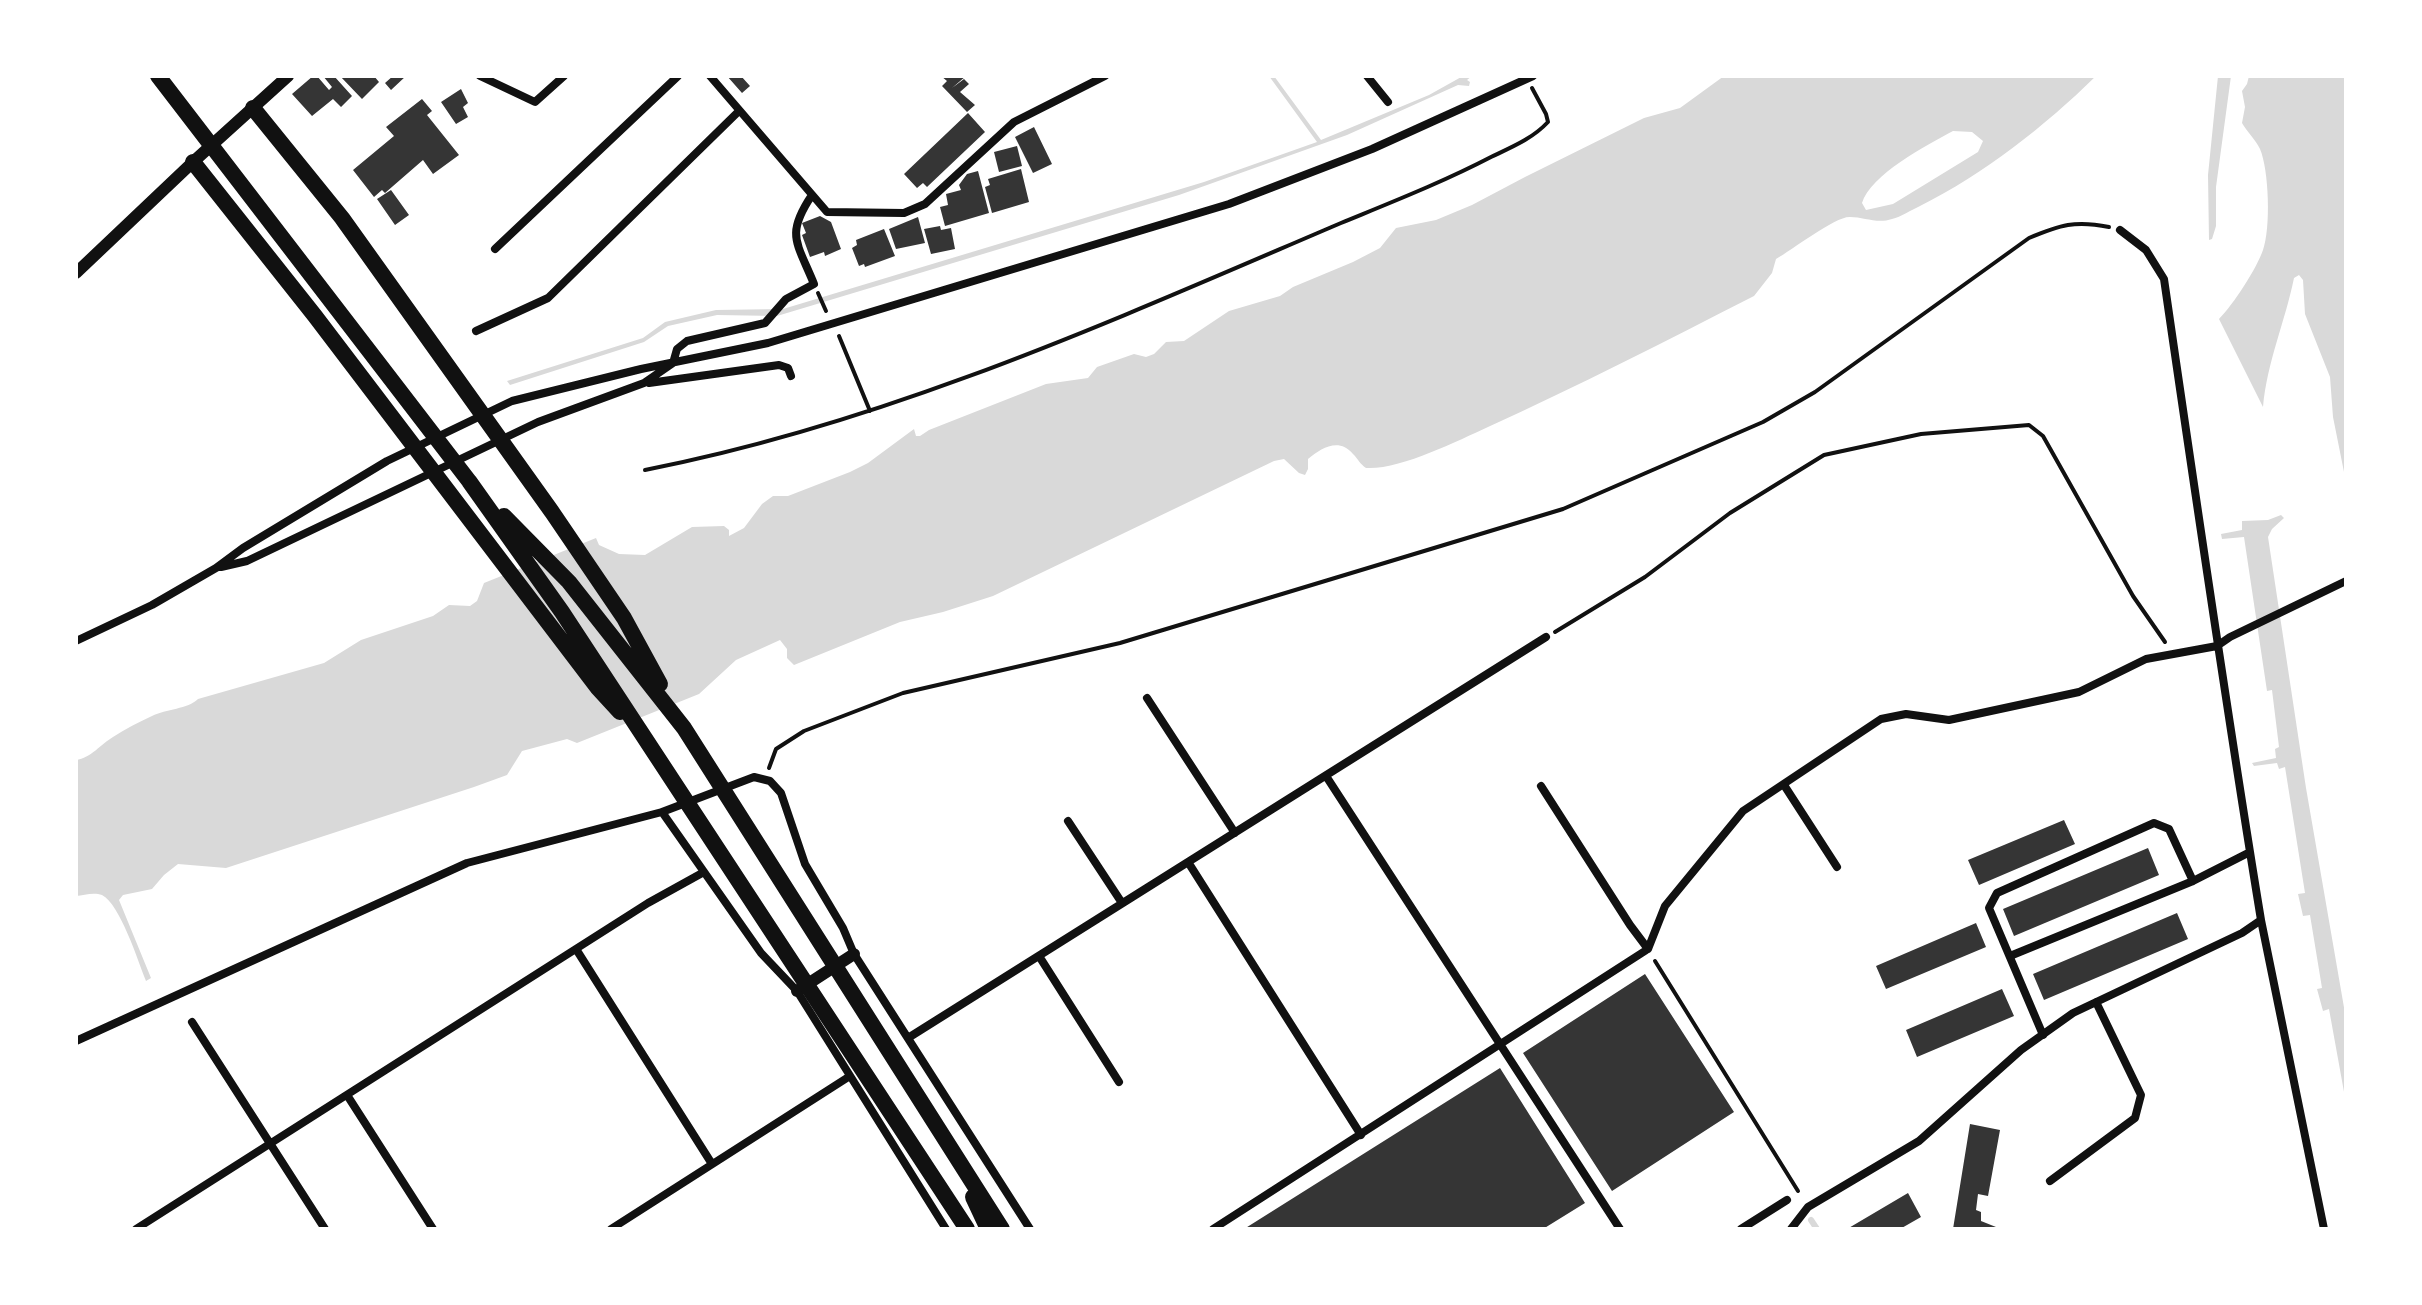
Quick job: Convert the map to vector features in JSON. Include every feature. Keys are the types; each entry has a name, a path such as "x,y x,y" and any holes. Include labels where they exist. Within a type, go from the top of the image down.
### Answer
{"highway":[{"path":"158,76 469,481 562,612 967,1229"},
{"path":"253,108 342,218 624,618 684,728 1002,1229"},
{"path":"193,162 315,316 597,687 656,751"},
{"path":"469,481 569,582 684,728"},
{"path":"954,1151 988,1229"}],"street":[{"path":"76,273 288,76"},
{"path":"480,76 535,102 564,76"},
{"path":"495,249 678,76"},
{"path":"710,76 827,212 904,213 925,204 1014,122 1105,76"},
{"path":"1367,76 1388,102"},
{"path":"76,641 152,605 216,568 243,548 387,461 512,401 641,369 768,343 1229,204 1372,149 1530,78"},
{"path":"476,331 548,298 739,111"},
{"path":"644,383 673,363 677,349 687,341 765,323 786,299 814,284 795,238 795,226 812,195"},
{"path":"2120,230 2146,250 2164,279 2217,646 2261,920 2324,1229"},
{"path":"216,568 247,561 538,422 644,383 779,365 788,368 791,376"},
{"path":"1213,1229 1648,949 1665,906 1743,811 1881,719 1906,714 1949,720 2079,692 2146,659 2217,646 2346,581"},
{"path":"908,1038 1546,637"},
{"path":"1147,698 1235,833"},
{"path":"1326,776 1620,1229"},
{"path":"76,1041 467,863 662,812 754,777 770,781 781,793 805,864 843,928 854,954 1030,1229"},
{"path":"1784,785 1837,867"},
{"path":"1541,786 1648,949"},
{"path":"662,812 761,953 797,991 946,1229"},
{"path":"1068,821 1122,903"},
{"path":"2043,1035 1989,908 1997,893 2154,823 2169,829 2193,881"},
{"path":"2010,956 2193,881 2250,852"},
{"path":"1188,862 1361,1135"},
{"path":"136,1229 648,903 704,872"},
{"path":"1791,1229 1808,1207 1919,1141 2021,1050 2073,1013 2242,933 2261,920"},
{"path":"576,949 712,1164"},
{"path":"797,991 854,954"},
{"path":"1039,956 1119,1082"},
{"path":"2050,1181 2135,1118 2141,1095 2096,1002"},
{"path":"192,1022 325,1229"},
{"path":"611,1229 850,1076"},
{"path":"347,1095 433,1229"},
{"path":"1741,1229 1787,1200"}],"path":[{"path":"645,470 737,450 870,411 1022,355 1493,156 1535,135 1548,122 1530,78"},
{"path":"764,779 776,749 795,737 847,713 903,693 1120,643 1563,509 1763,422 1802,399 2029,238 2063,224 2088,223 2120,230"},
{"path":"814,284 830,325 845,346 870,411"},
{"path":"1546,637 1645,577 1730,513 1824,455 1921,434 2029,425 2043,436 2133,596 2174,654"},
{"path":"1648,949 1808,1207"}],"shaded area":[{"path":"1269,76 1274,76 1321,140 1429,95 1463,76 1472,76 1467,80 1469,86 1458,85 1347,135 1179,195 777,316 717,315 668,326 644,342 510,385 507,381 643,338 665,322 716,310 783,309 1204,182 1317,142"},
{"path":"1724,76 2096,76 2013,148 1944,193 1892,219 1876,221 1850,217 1835,222 1776,259 1772,273 1754,296 1555,396 1428,454 1395,464 1366,468 1348,449 1330,446 1308,459 1305,475 1284,459 1274,461 993,596 900,622 794,665 787,658 787,649 780,640 736,660 699,694 577,743 567,739 522,751 507,775 226,868 178,864 152,889 123,895 119,900 151,978 146,981 128,934 109,900 99,894 76,896 76,760 86,757 142,721 198,699 324,663 361,640 433,616 449,605 470,606 477,601 484,583 596,538 599,545 619,554 645,555 692,527 724,526 729,530 729,536 744,528 762,504 773,496 788,496 850,472 868,463 914,429 916,436 920,436 1046,384 1088,378 1097,367 1134,354 1146,357 1154,354 1166,342 1184,341 1229,311 1280,296 1293,287 1380,248 1396,228 1436,220 1472,205 1644,118 1680,108","holes":["1953,131 1972,132 1983,141 1978,152 1893,204 1866,210 1862,203 1867,192 1887,172"]},
{"path":"2218,76 2231,76 2216,187 2216,226 2209,240 2208,175"},
{"path":"2249,76 2346,76 2346,482 2333,417 2330,377 2305,314 2303,280 2299,275 2294,278 2268,374 2263,407 2219,319 2256,266 2266,240 2267,184 2263,158 2242,123 2245,107 2242,91"},
{"path":"2281,515 2284,518 2268,537 2306,788 2346,1019 2346,1103 2329,1009 2323,1011 2317,989 2322,988 2310,915 2303,916 2298,894 2305,893 2285,767 2279,769 2277,763 2254,766 2252,763 2276,758 2275,749 2279,747 2272,690 2267,691 2244,537 2222,539 2221,534 2242,530 2242,521 2268,520"}],"building":[{"path":"317,76 329,90 332,87 323,76 334,76 352,96 341,107 333,99 312,116 292,94"},
{"path":"340,76 374,76 379,82 362,99"},
{"path":"393,76 406,76 391,90 385,83"},
{"path":"727,76 741,76 750,86 742,93"},
{"path":"941,76 966,76 952,88 964,79 969,84 960,92 975,105 967,112 942,86 947,81"},
{"path":"461,89 468,103 463,107 468,117 456,124 441,102"},
{"path":"422,99 432,111 427,115 459,155 433,174 423,160 385,193 382,190 374,197 353,170 394,136 386,127"},
{"path":"968,113 985,132 927,187 923,183 917,188 904,174"},
{"path":"1034,127 1052,164 1033,173 1015,137"},
{"path":"1017,146 1022,166 999,172 994,152"},
{"path":"1021,169 1029,202 992,213 985,187 990,185 988,179"},
{"path":"978,171 989,213 945,226 940,207 948,205 946,194 961,190 959,185 967,174"},
{"path":"391,190 409,215 395,225 377,199"},
{"path":"820,216 831,222 841,249 825,256 824,252 810,257 802,235 806,233 802,223"},
{"path":"918,217 925,243 896,249 889,229"},
{"path":"940,226 941,230 951,228 955,249 931,254 924,229"},
{"path":"884,229 895,256 865,267 864,264 859,266 852,248 857,245 856,240"},
{"path":"2064,820 2075,844 1979,885 1968,860"},
{"path":"2148,848 2159,875 2014,936 2003,909"},
{"path":"2177,913 2188,939 2044,1000 2033,974"},
{"path":"1976,923 1986,947 1886,989 1876,966"},
{"path":"1645,974 1734,1112 1612,1191 1523,1053"},
{"path":"2002,989 2014,1016 1917,1057 1906,1030"},
{"path":"1500,1068 1585,1203 1543,1229 1244,1229"},
{"path":"1970,1124 2000,1130 1988,1196 1978,1194 1976,1210 1981,1212 1981,1221 2001,1229 1953,1229"},
{"path":"1908,1193 1921,1217 1900,1229 1847,1229"}],"waterway":[{"path":"1811,1220 1817,1229"}]}
